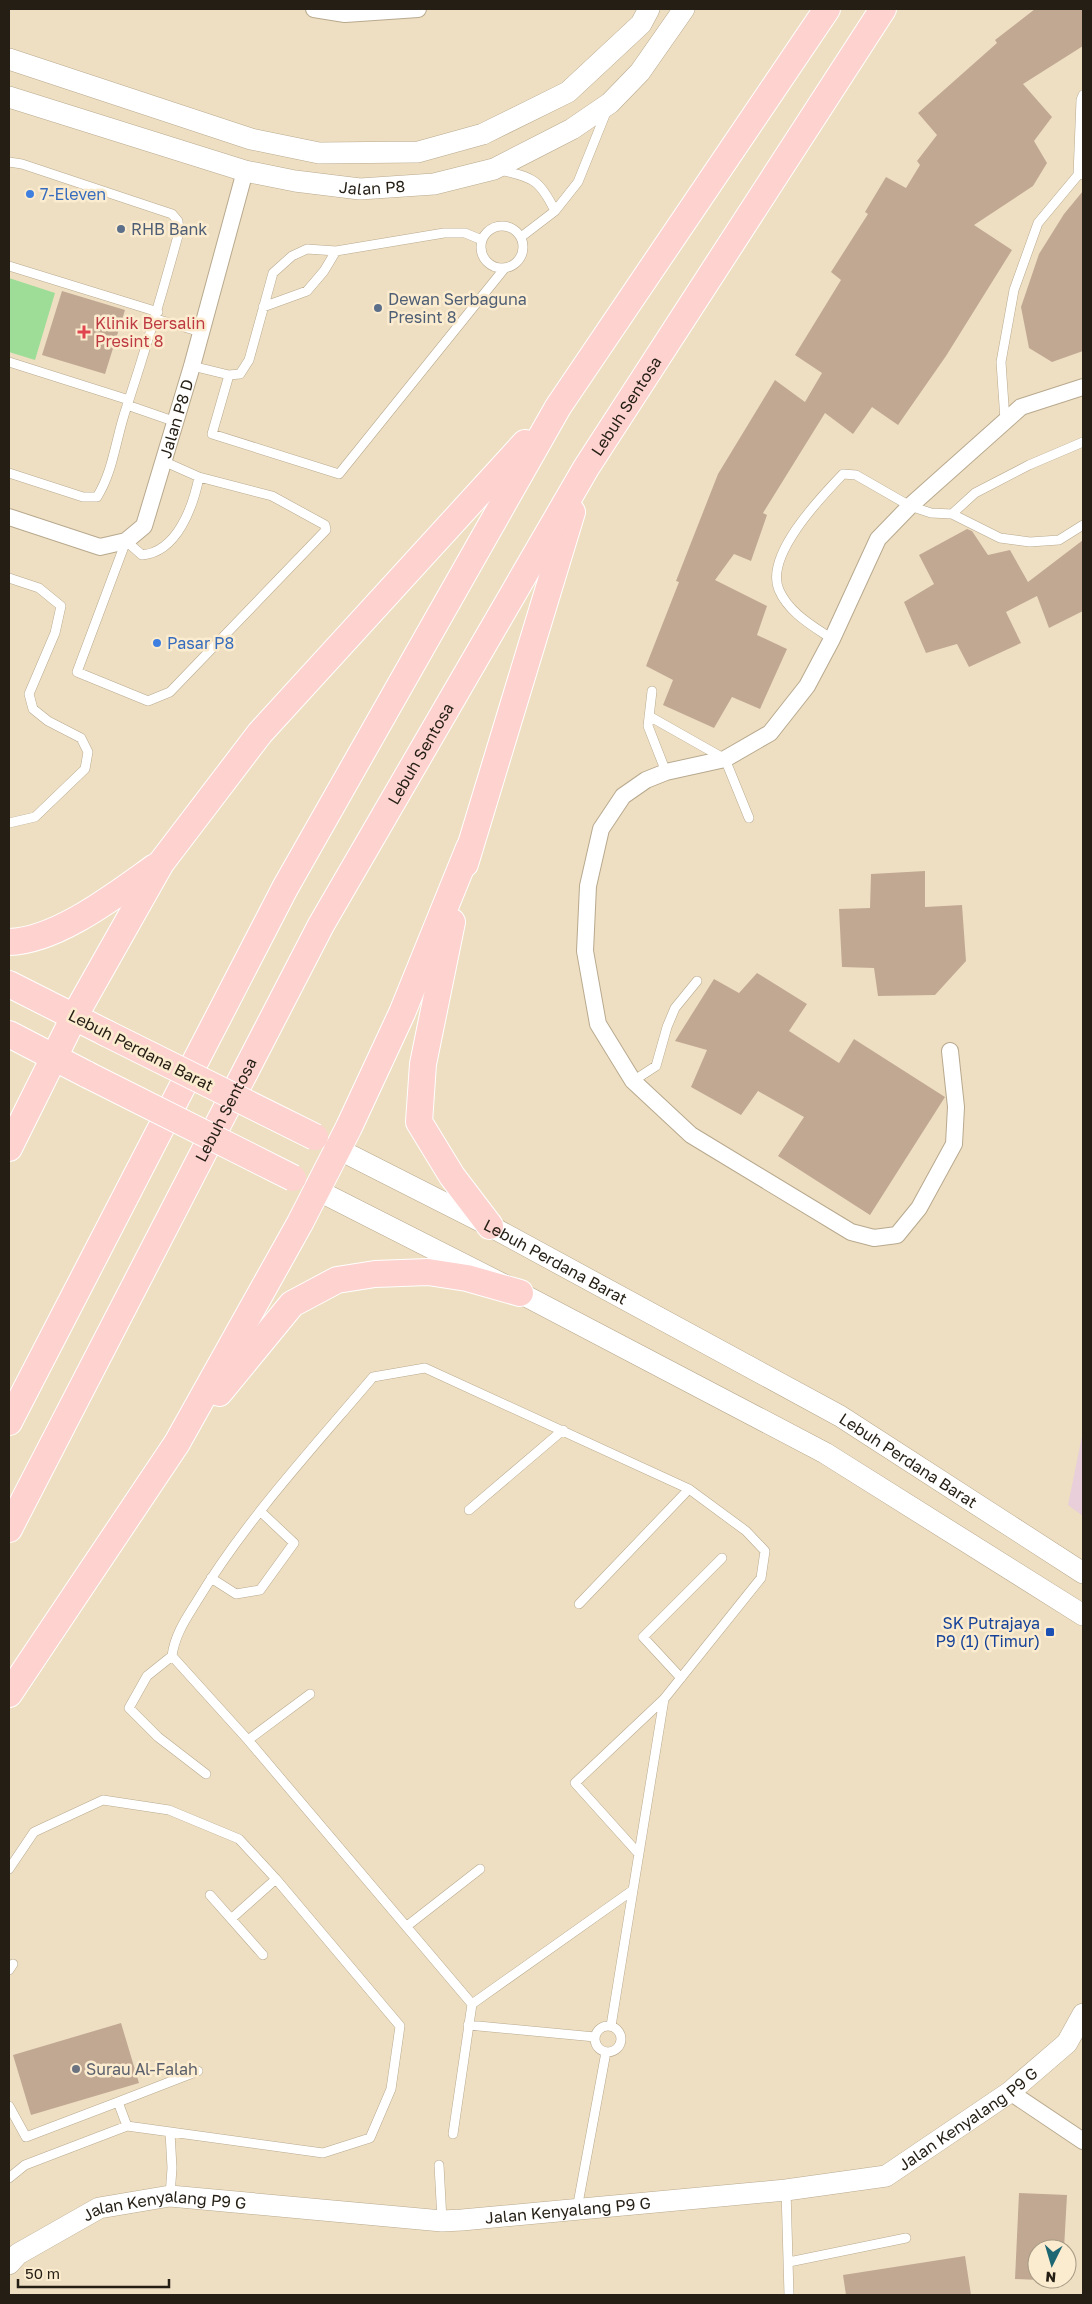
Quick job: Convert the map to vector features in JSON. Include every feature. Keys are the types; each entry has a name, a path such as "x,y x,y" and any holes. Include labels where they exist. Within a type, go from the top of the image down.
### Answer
{"main road":[{"path":"9,1422 285,888 558,408 827,9"},
{"name":"Lebuh Sentosa","path":"9,1529 320,925 586,468 883,9"},
{"path":"9,1148 53,1056 161,863 260,733 558,408"},
{"path":"490,1226 452,1176 419,1122 423,1064 436,995 469,848 586,468"},
{"path":"9,1694 177,1443 317,1190 402,1013 469,848"},
{"path":"9,942 50,932 107,902 161,863"},
{"name":"Lebuh Perdana Barat","path":"9,984 338,1149"},
{"path":"9,1034 317,1190"},
{"path":"177,1443 292,1304 337,1280 375,1274 428,1272 467,1278 520,1292"}],"street":[{"path":"314,9 346,11 418,9"},
{"name":"Jalan P8","path":"9,59 251,138 319,153 418,152 483,134 568,92 641,24 650,9"},
{"name":"Jalan P8","path":"13,102 245,171 295,181 360,188 434,184 494,169 572,129 610,102 640,72 684,9"},
{"name":"Jalan P8 D","path":"9,517 100,547 126,540 144,526 192,366 245,171"},
{"path":"950,1051 956,1107 954,1144 919,1208 897,1235 874,1238 851,1232 691,1135 633,1080 598,1024 585,951 588,886 601,829 623,796 646,780 666,772 724,759 770,733 807,686 832,640 878,539 910,506 1005,420 1021,408 1083,387"},
{"name":"Lebuh Perdana Barat","path":"338,1149 490,1226 840,1416 1083,1572"},
{"path":"317,1190 520,1292 825,1453 1083,1615"},
{"name":"Jalan Kenyalang P9 G","path":"9,2264 18,2254 100,2208 170,2196 442,2221 786,2190 886,2176 1010,2092 1067,2043 1083,2014"},
{"path":"1010,2092 1083,2142"}],"lane":[{"path":"1005,420 1001,362 1014,290 1038,223 1081,175 1081,100 1083,95"},
{"path":"521,237 555,211 578,182 610,102"},
{"path":"9,162 22,164 172,214 178,221 179,232 157,316 128,402 105,484 97,497 83,497 9,473"},
{"path":"494,169 528,176 545,190 555,211"},
{"path":"497,226 511,228 521,237 524,244 521,258 511,267 504,269 490,265 481,254 482,240 491,229 497,226"},
{"path":"192,366 229,375 240,374 249,360 274,273 292,256 307,249 336,252 444,233 466,233 482,240"},
{"path":"263,308 307,291 324,271 336,252"},
{"path":"9,266 200,332"},
{"path":"229,375 212,434 339,474 504,269"},
{"path":"9,362 128,402 176,422"},
{"path":"952,514 975,493 1028,465 1083,442"},
{"path":"163,461 199,478 272,496 325,525 326,530 170,692 148,701 77,672 126,540 142,555 152,554 163,548 186,519 194,502 199,478"},
{"path":"832,640 796,615 779,590 776,570 784,551 815,504 843,474 856,475 910,506 932,513 952,514 1000,538 1030,542 1059,540 1083,525"},
{"path":"9,578 40,588 61,606 55,633 29,694 33,709 48,720 81,738 88,752 85,769 35,818 9,823"},
{"path":"652,692 648,726 666,772"},
{"path":"649,716 724,759 748,818"},
{"path":"633,1080 656,1066 666,1027 675,1008 697,981"},
{"path":"206,1774 158,1736 129,1708 147,1676 172,1656 174,1639 211,1578 260,1512 373,1377 425,1368 690,1489 746,1531 765,1551 761,1578 664,1699 575,1783 638,1853"},
{"path":"469,1510 563,1430"},
{"path":"579,1604 690,1489"},
{"path":"211,1578 236,1594 260,1590 294,1543 260,1512"},
{"path":"681,1678 643,1637 722,1558"},
{"path":"172,1656 248,1740 472,2004"},
{"path":"248,1740 310,1694"},
{"path":"611,2026 664,1699"},
{"path":"9,1869 34,1832 103,1800 169,1810 239,1839 276,1879 400,2026 391,2089 370,2138 323,2153 127,2126 25,2165 9,2178"},
{"path":"407,1926 480,1869"},
{"path":"231,1919 276,1879"},
{"path":"453,2134 472,2004 633,1890"},
{"path":"210,1895 263,1955"},
{"path":"468,2025 595,2037"},
{"path":"611,2026 620,2032 621,2043 614,2051 606,2052 598,2048 595,2037 601,2028 611,2026"},
{"path":"577,2210 606,2052"},
{"path":"9,2106 26,2137 198,2071"},
{"path":"118,2102 127,2126"},
{"path":"170,2132 172,2168 170,2196"},
{"path":"439,2165 442,2221"},
{"path":"786,2190 790,2295"},
{"path":"789,2262 906,2238"}],"shaded area":[{"path":"1083,1431 1083,1516 1068,1505"}],"green space":[{"path":"9,278 55,293 35,360 9,352"}],"building":[{"path":"1035,9 1083,9 1083,46 1023,84 1052,117 1034,141 1047,163 1033,186 974,225 1012,250 946,356 898,425 872,407 853,434 825,413 763,513 767,515 751,561 734,554 715,580 767,606 757,635 787,649 760,709 732,697 714,728 663,705 673,680 646,666 679,582 676,581 718,474 775,380 805,402 822,373 795,355 841,280 831,272 868,214 865,212 886,177 906,188 920,165 917,161 937,135 918,113 997,43 995,40"},
{"path":"1083,191 1083,351 1052,362 1029,348 1021,307 1039,254 1064,214"},
{"name":"Klinik Bersalin Presint 8","path":"62,291 125,310 105,374 42,355"},
{"path":"967,529 972,531 988,555 1010,550 1028,582 1083,540 1083,611 1049,628 1037,596 1006,612 1021,643 969,667 957,644 926,653 904,602 934,584 919,555"},
{"path":"925,871 925,907 962,905 966,961 935,995 878,996 874,968 842,967 839,909 870,908 871,874"},
{"path":"757,973 807,1004 789,1031 839,1063 854,1039 945,1097 870,1215 778,1156 804,1117 758,1091 741,1115 691,1087 707,1050 675,1041 714,979 739,993"},
{"name":"Surau Al-Falah","path":"121,2023 139,2083 31,2115 13,2055"},
{"path":"1019,2193 1067,2195 1065,2239 1027,2239 1027,2280 1015,2279"},
{"path":"965,2256 971,2295 846,2295 843,2275"}],"place":[{"name":"7-Eleven","path":"30,194"},
{"name":"RHB Bank","path":"121,229"},
{"name":"Dewan Serbaguna Presint 8","path":"378,308"},
{"name":"Klinik Bersalin Presint 8","path":"84,332"},
{"name":"Pasar P8","path":"157,643"},
{"name":"SK Putrajaya P9 (1) (Timur)","path":"1050,1632"},
{"name":"Surau Al-Falah","path":"76,2069"}]}
